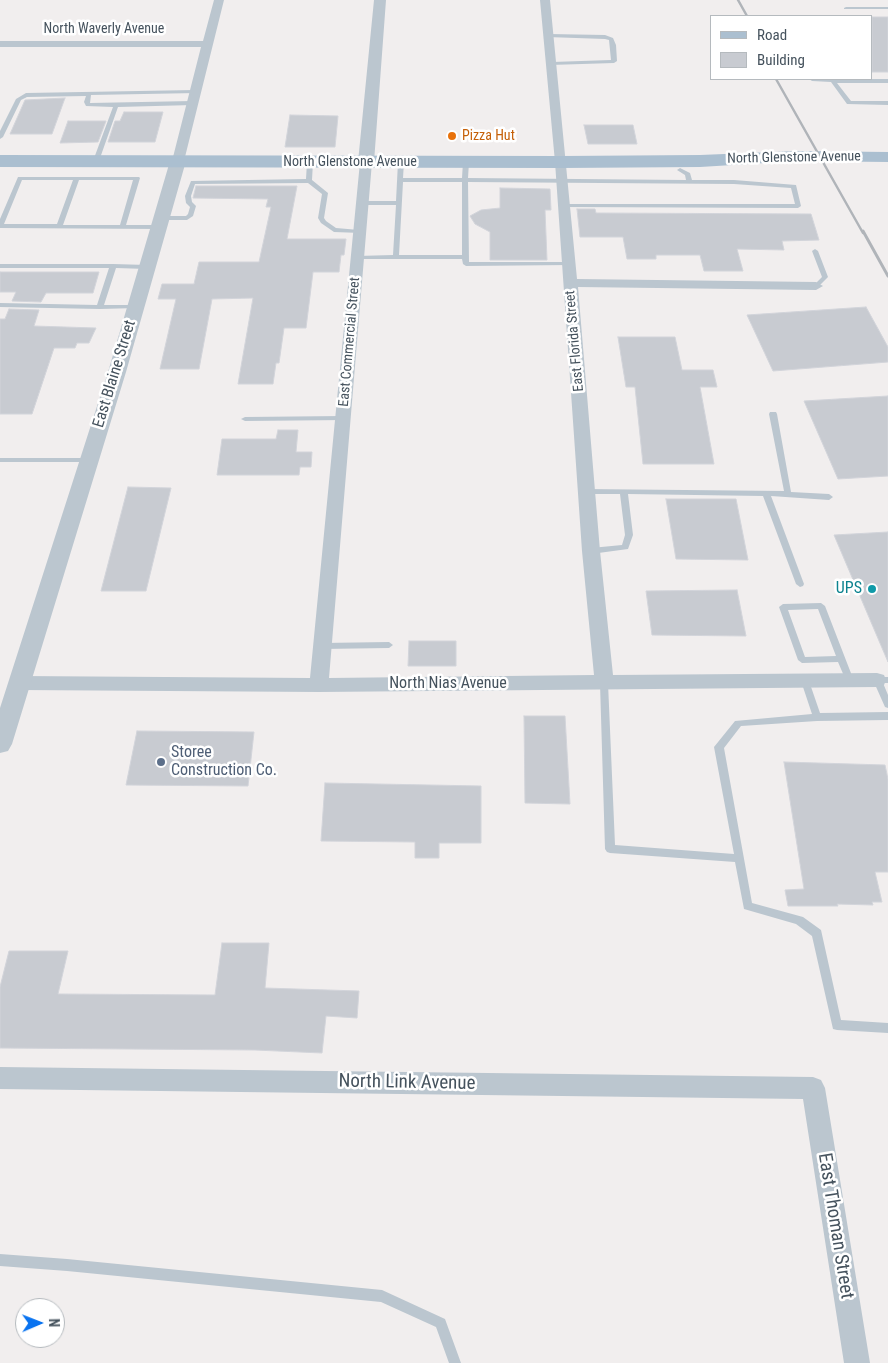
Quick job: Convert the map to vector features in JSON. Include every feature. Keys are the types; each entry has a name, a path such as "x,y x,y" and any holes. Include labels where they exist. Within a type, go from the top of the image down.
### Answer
{"main road":[{"name":"North Glenstone Avenue","path":"0,161 366,162 400,171 466,171 561,162 679,166 700,161 798,156 888,157"},
{"name":"North Glenstone Avenue","path":"700,161 766,165 888,165"}],"street":[{"name":"East Blaine Street","path":"0,744 89,460 178,162 219,0"},
{"name":"East Commercial Street","path":"319,685 380,0"},
{"name":"East Florida Street","path":"545,0 563,182 586,491 604,683"},
{"name":"North Waverly Avenue","path":"0,44 208,44"},
{"path":"570,283 816,286"},
{"name":"North Nias Avenue","path":"19,683 319,685 882,680"},
{"name":"North Link Avenue","path":"0,1078 814,1088"},
{"name":"East Thoman Street","path":"814,1088 857,1363"}],"lane":[{"path":"846,8 888,8"},
{"path":"549,36 605,37 611,39 613,45 614,61 552,64"},
{"path":"822,80 888,81"},
{"path":"833,81 849,103 888,103"},
{"path":"0,137 19,100 26,95 89,93 194,98"},
{"path":"89,93 86,102 88,105 116,105 194,98"},
{"path":"96,161 116,105"},
{"path":"309,181 310,162"},
{"path":"676,182 675,174 679,166 688,174 690,182"},
{"path":"396,257 400,171"},
{"path":"564,205 798,206 794,186 690,182 563,182 466,171 466,264 568,264"},
{"path":"122,227 137,178 20,178 0,226 122,227 160,223 191,216 193,206 189,202 188,196 192,183 309,181 324,193 321,218 328,228 342,232 359,232"},
{"path":"59,227 77,178"},
{"path":"362,203 398,203"},
{"path":"815,250 825,277 816,286"},
{"path":"357,258 465,257"},
{"path":"0,266 147,267"},
{"path":"100,307 113,266"},
{"path":"0,305 135,307"},
{"path":"773,414 788,494"},
{"path":"245,419 343,418"},
{"path":"0,460 89,460"},
{"path":"586,491 766,493 829,497"},
{"path":"591,551 625,547 629,535 624,492"},
{"path":"766,493 800,584"},
{"path":"841,659 802,660 783,607 821,606 850,681"},
{"path":"322,646 389,646"},
{"path":"882,680 888,705"},
{"path":"806,681 817,717"},
{"path":"604,683 610,849 738,858"},
{"path":"888,716 817,717 738,723 719,747 748,906 799,920 817,933 837,1025 888,1028"},
{"path":"0,1260 382,1296 441,1323 455,1363"}],"building":[{"path":"873,17 888,17 888,72 873,72"},
{"path":"65,98 52,134 10,134 25,100"},
{"path":"124,112 163,112 155,142 108,142 115,121 120,121"},
{"path":"290,115 338,116 335,147 285,147"},
{"path":"68,121 106,121 98,142 60,143"},
{"path":"584,125 633,125 637,144 588,144"},
{"path":"196,186 297,186 287,239 346,239 344,255 341,255 339,272 313,272 306,328 284,328 279,363 276,363 273,384 238,384 253,298 212,299 199,369 160,369 176,299 158,299 162,284 194,284 199,262 259,262 271,207 266,207 268,199 193,198"},
{"path":"500,188 550,189 551,210 545,210 547,260 490,260 490,232 475,224 470,216 481,210 500,208"},
{"path":"577,209 595,209 596,213 811,214 819,240 782,241 784,250 737,249 743,271 704,271 700,255 656,255 656,259 627,259 623,237 580,237"},
{"path":"0,272 99,272 93,293 46,293 41,302 12,301 16,292 0,292"},
{"path":"866,307 888,347 888,362 773,371 747,315"},
{"path":"9,309 39,310 34,326 96,328 89,343 77,343 75,348 54,348 32,414 0,414 0,319 5,319"},
{"path":"618,337 675,337 682,370 713,370 717,387 700,387 714,464 643,464 635,387 626,387"},
{"path":"888,396 888,476 838,479 804,401"},
{"path":"278,430 298,430 296,452 312,452 311,467 300,467 299,475 217,475 222,439 276,439"},
{"path":"128,487 171,488 146,591 101,591"},
{"path":"666,499 736,499 748,560 676,559"},
{"name":"UPS","path":"888,532 888,662 834,535"},
{"path":"737,590 746,636 652,635 646,591"},
{"path":"409,641 456,641 456,666 408,666"},
{"path":"524,716 565,716 570,804 525,803"},
{"path":"137,731 254,732 248,786 126,785"},
{"path":"784,762 885,765 888,779 888,872 875,872 882,902 872,902 873,905 788,906 785,890 804,889"},
{"path":"325,783 481,786 481,843 439,843 439,858 415,858 415,842 321,841"},
{"path":"222,943 269,943 265,988 359,991 357,1018 326,1016 322,1053 255,1050 0,1048 0,987 9,951 68,951 58,994 215,995"}],"railway":[{"path":"738,0 746,15"},
{"path":"777,80 863,233"},
{"path":"863,231 888,276"}],"place":[{"name":"Pizza Hut","path":"452,136"},
{"name":"UPS","path":"872,589"},
{"name":"Storee Construction Co.","path":"161,762"}]}
